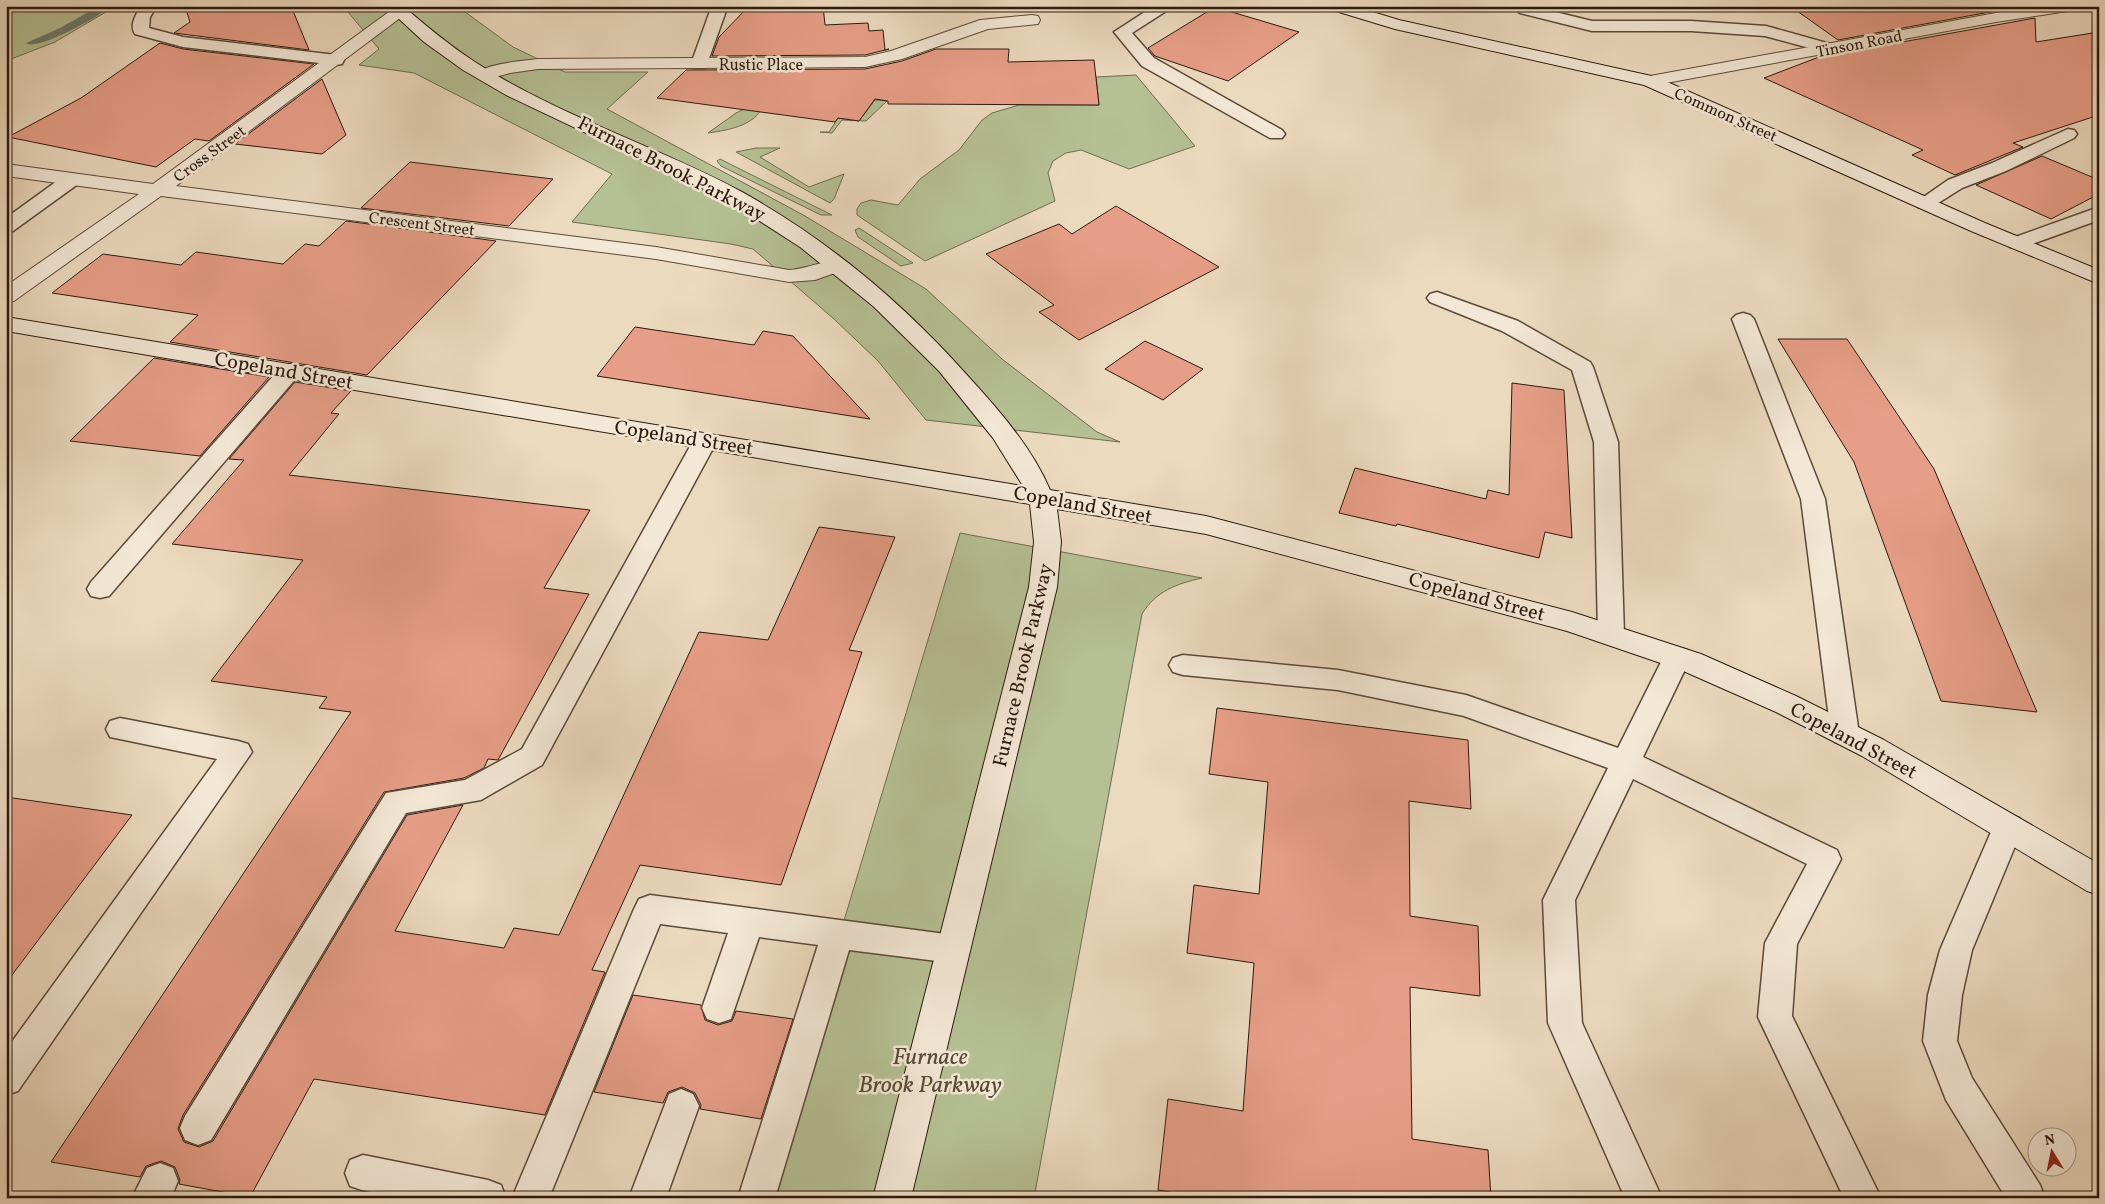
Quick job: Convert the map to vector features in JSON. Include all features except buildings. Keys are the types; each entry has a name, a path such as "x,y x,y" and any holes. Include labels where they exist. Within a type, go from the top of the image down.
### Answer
{"street":[{"name":"Common Street","path":"1335,6 1395,24 1650,81 2099,278"},
{"path":"1972,6 1996,17"},
{"name":"Tinson Road","path":"1650,81 1996,17 2068,6"},
{"name":"Cross Street","path":"6,296 157,191 336,60 400,8"},
{"name":"Furnace Brook Parkway","path":"400,8 448,51 485,75 736,197 783,226 836,266 904,324 948,368 1018,454 1041,496 1048,536 1047,562 1043,587 892,1198"},
{"name":"Rustic Place","path":"485,75 508,68 538,64 866,62 896,56 986,24 1032,20"},
{"name":"Crescent Street","path":"6,170 157,191 219,197 656,253 789,276 824,271 836,266"},
{"name":"Copeland Street","path":"6,324 1041,496 1248,534 1572,622 1677,657 1786,704 1873,748 2099,881"}],"lane":[{"path":"149,6 142,16 141,31 183,42 336,60"},
{"path":"1166,6 1122,32 1148,62 1276,134"},
{"path":"1520,6 1526,10 1592,26 1691,26 1766,31 1828,48"},
{"path":"699,64 718,10"},
{"path":"1925,203 1955,184 1999,168 2068,134"},
{"path":"6,227 71,180"},
{"path":"2017,243 2099,213"},
{"path":"1437,298 1510,326 1582,367 1606,442 1611,635"},
{"path":"1743,319 1813,499 1845,734"},
{"path":"100,589 290,371"},
{"path":"198,1128 398,802 471,791 532,757 705,441"},
{"path":"1644,1198 1565,1023 1560,900 1677,657"},
{"path":"1183,665 1338,680 1466,706 1625,762 1826,859 1781,943 1775,1017 1863,1198"},
{"path":"6,1080 238,752 120,729"},
{"path":"2008,827 1956,950 1945,995 1940,1041 1958,1088 2027,1198"},
{"path":"530,1198 650,909 953,949"},
{"path":"718,1008 748,922"},
{"path":"756,1198 838,934"},
{"path":"647,1198 681,1106"},
{"path":"362,1173 488,1198"}],"green space":[{"path":"6,6 116,6 55,42 6,61"},
{"path":"343,6 457,6 513,47 565,72 648,72 607,109 805,216 926,289 1002,359 1097,432 1120,442 926,420 878,361 834,319 753,249 731,244 572,222 612,174 414,73 359,65 379,49"},
{"path":"1136,75 1195,146 1129,169 1081,150 1066,153 1053,161 1048,173 1055,201 925,261 857,215 857,209 861,203 871,200 898,205 920,179 959,150 982,120 992,113 1019,105 1099,105 1096,77"},
{"path":"765,99 757,115 743,125 708,133 736,113"},
{"path":"875,100 887,101 866,121 859,121"},
{"path":"838,118 856,121 842,120 832,133 820,132 829,132"},
{"path":"756,148 780,148 760,157 809,187 844,174 834,199 830,203 736,152"},
{"path":"720,159 832,215 821,215 721,166 717,161"},
{"path":"859,228 913,263 901,266 858,237 855,230"},
{"name":"Furnace Brook Parkway","path":"960,533 1202,578 1175,586 1160,594 1142,614 1034,1198 761,1198"}],"waterway":[{"path":"31,43 64,30 106,6"}]}
